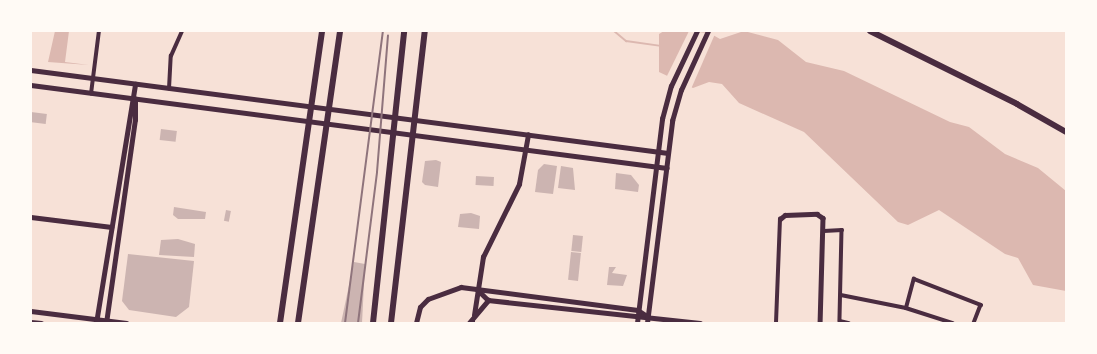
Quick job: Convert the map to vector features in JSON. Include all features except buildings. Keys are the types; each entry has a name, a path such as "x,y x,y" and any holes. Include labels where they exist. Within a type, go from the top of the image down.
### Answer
{"main road":[{"path":"280,323 312,121 320,31"},
{"path":"298,323 340,31"},
{"path":"373,323 404,31"},
{"path":"391,323 416,135 425,31"},
{"path":"870,31 1018,104 1066,132"}],"street":[{"path":"91,94 99,31"},
{"path":"169,89 171,56 182,31"},
{"path":"637,321 654,166 659,134 671,86 697,31"},
{"path":"647,323 667,168 669,135 681,90 708,31"},
{"path":"31,70 169,89 410,118 668,153"},
{"path":"106,322 135,84"},
{"path":"31,85 133,100 312,121 667,168"},
{"path":"97,321 111,227 133,100"},
{"path":"474,315 486,247 519,184 528,135"},
{"path":"776,323 780,219 786,215 817,214 823,218 824,231 820,323"},
{"path":"31,217 111,227"},
{"path":"824,231 842,230 840,322 849,323"},
{"path":"906,308 914,279 981,305 974,323"},
{"path":"416,323 420,307 436,294 451,288 478,289 638,310 647,316 700,323"},
{"path":"478,289 488,300 637,321 647,316"},
{"path":"841,295 906,308 953,323"},
{"path":"469,323 474,315 488,300"},
{"path":"31,311 97,321 126,323"},
{"path":"31,322 41,323"}],"lane":[{"path":"474,315 474,323"}],"shaded area":[{"path":"55,31 69,31 65,62 89,65 48,62"},
{"path":"664,31 706,31 720,39 744,31 778,40 806,62 844,71 950,122 969,127 1005,154 1038,168 1066,191 1066,291 1033,285 1018,258 1005,254 939,210 908,225 898,222 804,132 739,103 722,84 709,82 693,88 659,72 659,34"}],"pier":[{"path":"689,31 715,34 691,89 666,78"}],"waterway":[{"path":"614,31 626,41 661,46"}],"railway":[{"path":"345,323 383,31"},
{"path":"358,323 377,172 388,35"}]}
